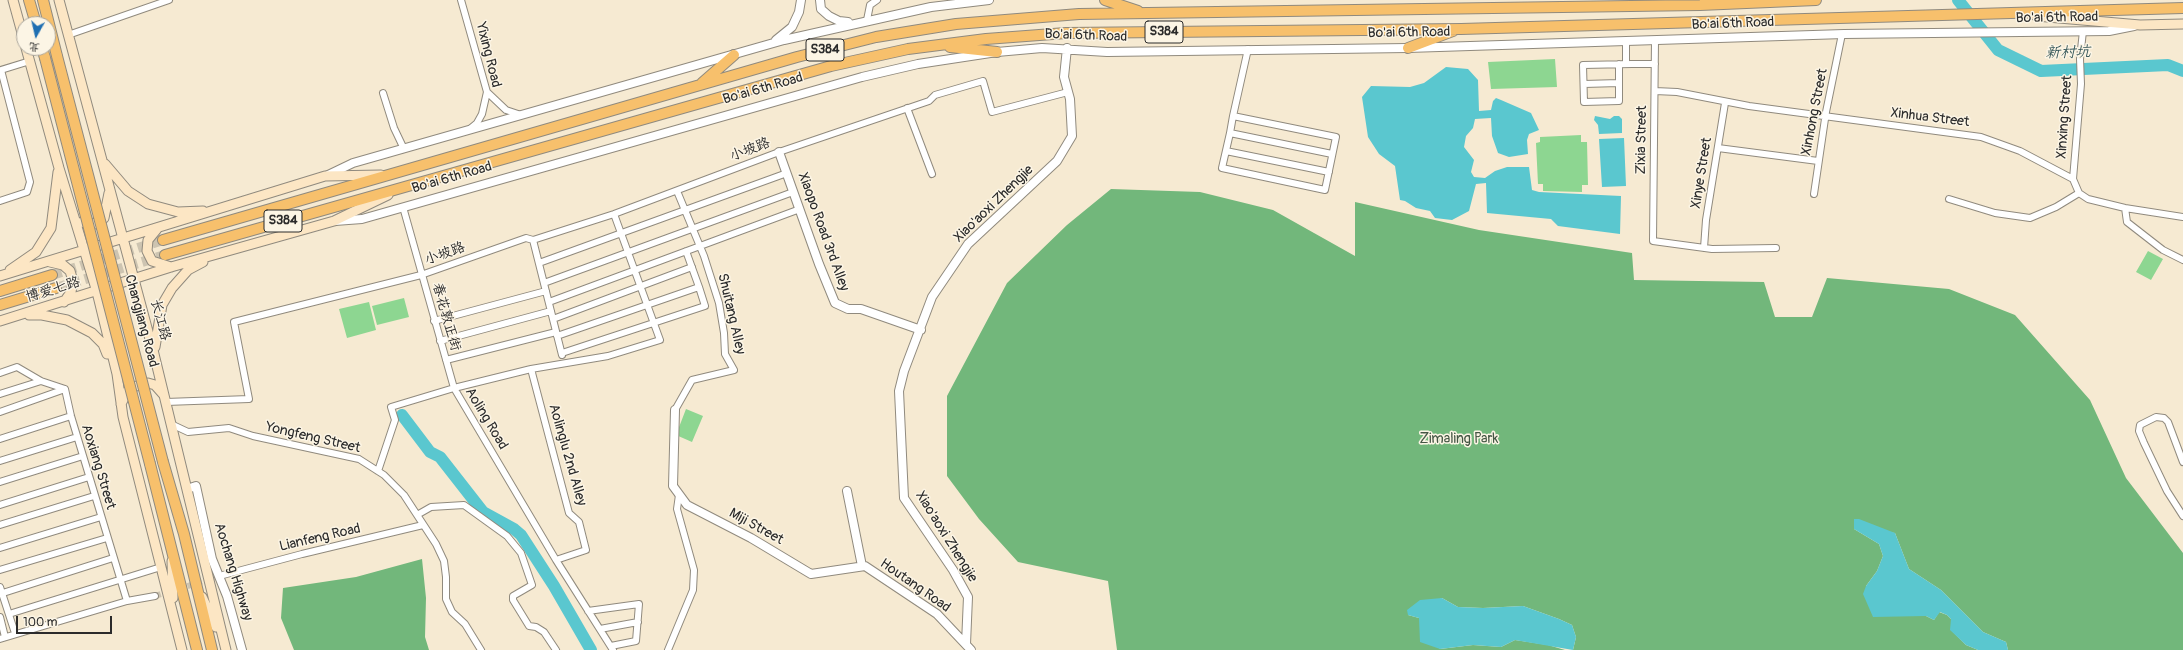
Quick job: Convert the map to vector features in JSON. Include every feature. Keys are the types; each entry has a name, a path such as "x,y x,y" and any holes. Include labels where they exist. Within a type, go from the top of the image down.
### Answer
{"highway":[{"path":"29,0 34,16"},
{"name":"Changjiang Road","path":"43,0 212,650"},
{"path":"1105,0 1148,14"},
{"path":"1511,8 1528,0"},
{"name":"Bo'ai 6th Road","path":"163,240 699,86 797,56 862,41 956,24 1079,14 1511,8 1816,0"},
{"name":"Bo'ai 6th Road","path":"165,255 831,66 936,45 986,38 1066,33 1461,28 2183,8"},
{"path":"1408,48 1461,28"},
{"path":"936,45 997,52"},
{"path":"699,86 734,55"},
{"name":"Changjiang Road","path":"45,56 197,650"},
{"path":"0,291 52,275"},
{"path":"0,305 56,288"}],"main road":[{"path":"13,0 17,16"},
{"name":"长江路","path":"59,0 154,354 225,647"},
{"path":"2008,14 2140,25"},
{"name":"Bo'ai 6th Road","path":"2140,25 2183,24"},
{"path":"28,56 59,168 97,292 116,374 125,425 182,650"},
{"path":"103,161 128,191 148,204 178,212 214,211"},
{"path":"1,275 36,252 51,228 59,168"},
{"path":"1,275 157,229 325,176 392,174"},
{"path":"67,194 82,223 97,224 104,218 110,187"},
{"path":"334,221 402,188"},
{"name":"Bo'ai 6th Road","path":"115,286 171,267 334,221"},
{"path":"157,229 148,240 147,251 152,261 171,267"},
{"path":"154,354 156,331 162,305 172,288 188,270 213,255"},
{"path":"48,262 63,265 70,271 73,281 71,292 64,302"},
{"name":"博爱七路","path":"0,321 115,286"},
{"path":"18,315 42,315 67,320 92,333 103,344 116,374"},
{"path":"121,404 129,388 148,383 155,384 165,398"},
{"path":"172,548 173,613"},
{"path":"196,586 225,647"}],"street":[{"path":"68,35 169,0"},
{"name":"Yixing Road","path":"461,0 487,92 484,106 477,123 465,132"},
{"path":"774,43 792,27 799,12 801,0"},
{"path":"820,0 822,9 829,16 839,21 855,23"},
{"path":"867,20 870,5 877,0"},
{"path":"325,176 353,163 524,116 774,43 931,6 989,0"},
{"name":"Bo'ai 6th Road","path":"334,221 362,219 403,206 855,79 918,64 997,52 1042,48 1067,48 1107,52 1408,48 1842,34 2109,31 2140,25"},
{"name":"Xinxing Street","path":"2073,179 2083,31"},
{"name":"Xinhong Street","path":"1814,194 1818,161 1842,34"},
{"name":"Zixia Street","path":"1655,40 1654,241 1704,248"},
{"path":"1626,41 1626,64"},
{"name":"Xiao'aoxi Zhengjie","path":"968,647 968,597 953,570 904,498 899,391 904,371 921,330 932,297 968,244 1057,161 1072,136 1068,92 1064,77 1067,48"},
{"path":"1233,116 1336,137 1325,190 1222,168 1230,134 1233,116 1248,49"},
{"path":"0,201 27,192 30,182 1,68 30,61"},
{"path":"1619,64 1619,101 1584,102 1583,65 1619,64 1655,64"},
{"name":"小坡路","path":"165,398 249,399 234,322 421,275 526,238 533,240 614,214 779,152 929,100 935,95 983,81 992,112 1068,92"},
{"path":"1584,84 1619,83"},
{"name":"Xinhua Street","path":"1655,91 1677,92 1725,102 1981,137 2020,151 2073,179"},
{"path":"487,92 506,110 524,116"},
{"path":"383,93 394,128 404,149"},
{"name":"Xinye Street","path":"1704,248 1725,102"},
{"path":"907,108 932,174"},
{"path":"1230,134 1332,154"},
{"path":"1718,148 1818,161"},
{"path":"1226,151 1328,172"},
{"name":"Xiaopo Road 3rd Alley","path":"779,152 835,303 848,309 861,309 921,330"},
{"path":"539,263 787,173"},
{"path":"2073,179 2079,193 2088,199 2125,208 2183,217"},
{"name":"Shuitang Alley","path":"675,410 692,380 734,370 725,354 724,333 719,303 700,246 677,191"},
{"path":"544,283 793,192"},
{"path":"1949,199 1995,213 2030,218 2056,207 2079,193"},
{"name":"春花敦正街","path":"403,206 421,275 454,388"},
{"path":"2125,208 2127,222 2163,250 2183,260"},
{"path":"549,302 800,209"},
{"path":"614,214 654,323"},
{"path":"533,240 564,363"},
{"path":"1704,248 1776,248"},
{"path":"562,353 705,306 686,251"},
{"path":"553,319 692,268"},
{"path":"446,360 557,334 699,287"},
{"path":"434,320 546,291"},
{"path":"440,341 551,311"},
{"name":"Aoling Road","path":"556,560 454,388 531,369 608,356 660,340 654,323"},
{"path":"0,373 18,367 41,381 65,389"},
{"name":"Aolinglu 2nd Alley","path":"531,369 569,513 579,522 586,550 556,560"},
{"path":"0,394 41,381"},
{"path":"378,471 395,420 391,407 454,388"},
{"path":"0,412 65,389"},
{"name":"Aoxiang Street","path":"65,389 71,416 94,496 127,601"},
{"path":"668,650 693,590 694,570 677,509 679,495 673,486 675,410"},
{"path":"0,439 71,416"},
{"path":"2183,462 2168,422 2164,418 2156,417 2140,425 2139,431 2144,443 2167,491 2183,516"},
{"name":"Yongfeng Street","path":"171,424 188,432 229,428 253,436 359,459 378,471 404,495 436,544 444,561 446,599 452,612 465,624 481,650"},
{"path":"0,461 77,437"},
{"path":"0,482 83,456"},
{"path":"0,505 89,477"},
{"name":"Aochang Highway","path":"187,489 196,486 212,559 227,596 242,650"},
{"path":"847,491 862,566"},
{"name":"Miji Street","path":"679,495 687,505 751,538 810,574"},
{"path":"0,525 94,496"},
{"path":"417,515 431,507 464,505 507,536 521,553 532,585 513,596 513,600 529,626 536,627 544,632 556,650"},
{"path":"0,548 101,517"},
{"name":"Lianfeng Road","path":"223,575 302,554 424,525"},
{"path":"0,570 107,538"},
{"path":"15,633 1,591 113,558"},
{"path":"556,560 588,611 612,648 636,640 639,604 588,611"},
{"name":"Houtang Road","path":"810,574 865,566 937,614 968,647"},
{"path":"9,614 161,567"},
{"path":"0,618 2,638 127,601 154,596"},
{"path":"600,629 638,622"}],"green space":[{"path":"1555,59 1557,87 1491,89 1488,62"},
{"path":"1581,135 1581,142 1587,142 1588,185 1582,185 1582,192 1543,191 1543,184 1538,184 1536,143 1540,142 1540,137"},
{"name":"Zimaling Park","path":"1111,189 1200,192 1273,210 1355,256 1355,202 1479,230 1632,253 1634,280 1764,282 1775,317 1812,317 1827,278 1949,289 2015,315 2090,400 2126,478 2183,553 2183,650 2008,650 2006,642 1983,632 1941,590 1909,569 1895,533 1854,529 1879,544 1883,556 1877,571 1866,586 1912,616 1926,616 1934,620 1939,612 1947,615 1951,619 1951,630 1966,645 1978,650 1573,650 1576,637 1572,625 1559,619 1523,606 1483,608 1458,607 1442,598 1408,615 1419,618 1440,649 1473,645 1501,647 1515,640 1548,645 1565,650 1117,650 1108,581 1018,562 979,519 947,476 947,396 1007,283 1067,225"},
{"path":"2148,251 2163,259 2151,280 2136,272"},
{"path":"404,298 409,317 377,325 372,306"},
{"path":"369,302 376,330 347,338 339,309"},
{"path":"686,409 703,416 692,442 676,435"},
{"path":"422,559 426,598 425,637 429,650 294,650 281,618 283,588 356,577"}],"water":[{"path":"1446,67 1468,69 1478,80 1479,111 1491,110 1493,101 1496,98 1531,113 1539,130 1529,134 1527,140 1528,154 1509,157 1498,153 1492,136 1491,118 1475,119 1473,128 1466,136 1464,147 1474,160 1471,172 1474,177 1485,178 1495,171 1507,167 1529,167 1532,190 1539,192 1621,196 1620,234 1558,226 1551,219 1487,213 1486,183 1476,184 1469,211 1452,220 1435,218 1430,211 1416,208 1405,201 1400,200 1395,166 1379,154 1368,137 1362,97 1371,86 1410,87 1424,83"},
{"path":"1595,116 1610,119 1614,116 1619,116 1622,119 1622,133 1599,134 1598,125 1594,120"},
{"path":"1624,138 1626,186 1602,187 1599,139"},
{"path":"1854,519 1859,519 1895,533 1909,569 1941,590 1983,632 2006,642 2008,650 1978,650 1966,645 1950,630 1951,619 1947,615 1940,612 1934,620 1926,616 1873,617 1863,594 1866,586 1877,571 1883,556 1879,544 1854,529"},
{"path":"1442,598 1458,607 1483,608 1523,606 1559,619 1572,625 1576,637 1573,650 1515,640 1501,647 1473,645 1440,649 1420,642 1419,618 1408,615 1407,610 1420,600"}],"waterway":[{"name":"新村坑","path":"1958,0 1998,50 2041,71 2168,65 2183,71"},
{"path":"402,415 430,452 440,457 483,512 514,529 521,535 554,586 591,650"}],"tunnel":[{"path":"52,275 163,240"},
{"path":"56,288 165,255"},
{"path":"179,589 221,575"},
{"path":"155,596 170,591"}]}
